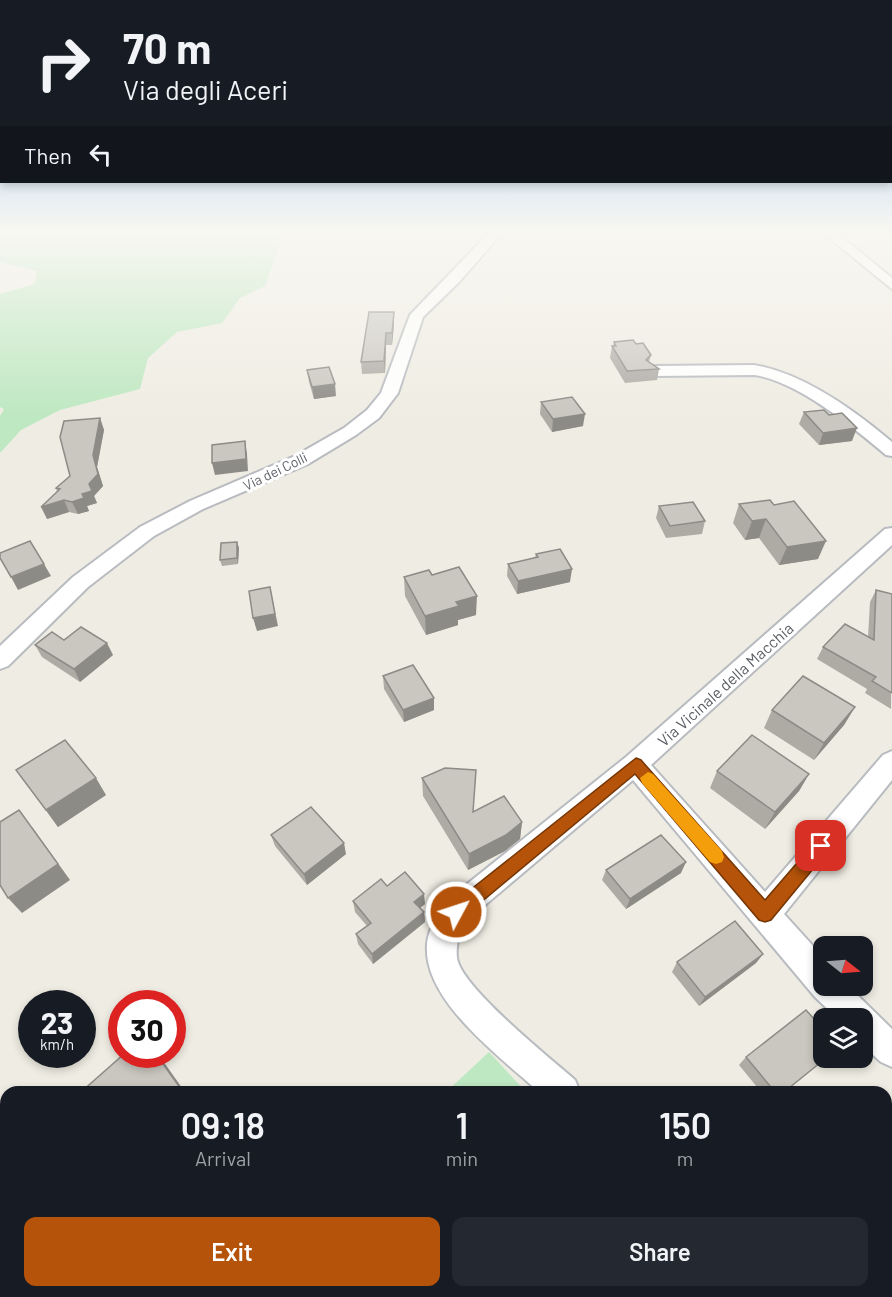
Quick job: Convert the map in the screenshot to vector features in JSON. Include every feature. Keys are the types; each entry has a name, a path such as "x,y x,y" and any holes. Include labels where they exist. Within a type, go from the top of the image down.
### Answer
{"street":[{"name":"Via dei Colli","path":"0,660 85,578 137,538 176,515 283,469 336,439 372,415 394,386 415,319 439,294"},
{"path":"654,371 754,370 774,373 852,417 892,452"},
{"name":"Via Vicinale della Macchia","path":"556,1086 458,993 444,966 442,956 443,937 450,920 462,906 636,764 892,534"},
{"path":"765,914 892,762"},
{"path":"636,764 813,970"},
{"path":"837,996 849,1008"},
{"path":"873,1033 892,1051"}],"green space":[{"path":"0,294 249,294 240,298 222,323 177,332 148,358 140,389 60,410 21,430 0,453 0,416 4,409 0,407"},
{"path":"489,1052 520,1086 452,1086"}],"building":[{"path":"369,312 394,312 392,333 386,333 384,361 361,362"},
{"path":"633,340 636,344 643,343 651,355 646,360 659,369 627,371 612,346 616,346 614,342"},
{"path":"329,367 335,384 312,387 307,370"},
{"path":"572,397 585,414 553,419 541,402"},
{"path":"824,410 829,415 842,413 857,428 823,433 804,412"},
{"path":"100,418 93,455 98,474 89,484 92,491 82,494 84,498 72,502 64,500 41,507 60,489 56,488 70,476 60,437 64,421"},
{"path":"245,441 246,459 212,463 212,445"},
{"path":"770,500 774,505 794,501 826,541 787,547 766,519 752,521 739,504"},
{"path":"693,502 705,521 670,526 659,506"},
{"path":"30,541 44,564 11,577 0,558 0,553"},
{"path":"237,542 237,558 220,560 221,543"},
{"path":"560,549 572,569 518,581 508,564 538,557 536,554"},
{"path":"459,567 477,596 456,602 459,606 425,616 404,577 429,570 432,575"},
{"path":"270,587 275,614 253,618 249,591"},
{"path":"876,590 892,594 892,693 872,681 876,677 823,647 845,624 874,640"},
{"path":"81,627 107,643 74,669 35,645 52,632 64,640"},
{"path":"413,665 434,698 403,710 383,676"},
{"path":"803,676 855,707 824,743 772,710"},
{"path":"752,735 809,774 775,812 717,771"},
{"path":"65,740 96,778 46,810 16,770"},
{"path":"445,768 476,770 473,812 504,796 522,822 506,835 469,854 422,778"},
{"path":"311,807 344,843 304,874 271,835"},
{"path":"19,810 58,864 8,898 0,885 0,822"},
{"path":"661,835 686,862 630,899 606,870"},
{"path":"405,872 424,894 414,902 424,912 372,954 356,934 371,923 353,901 381,879 387,886"},
{"path":"735,921 763,954 705,997 677,962"},
{"path":"806,1010 813,1018 814,1068 791,1086 770,1086 746,1057"},
{"path":"108,1068 166,1068 179,1086 88,1086"}],"slow traffic":[{"path":"648,778 716,857"}],"route":[{"path":"456,912 636,764 765,914 821,846"}]}
